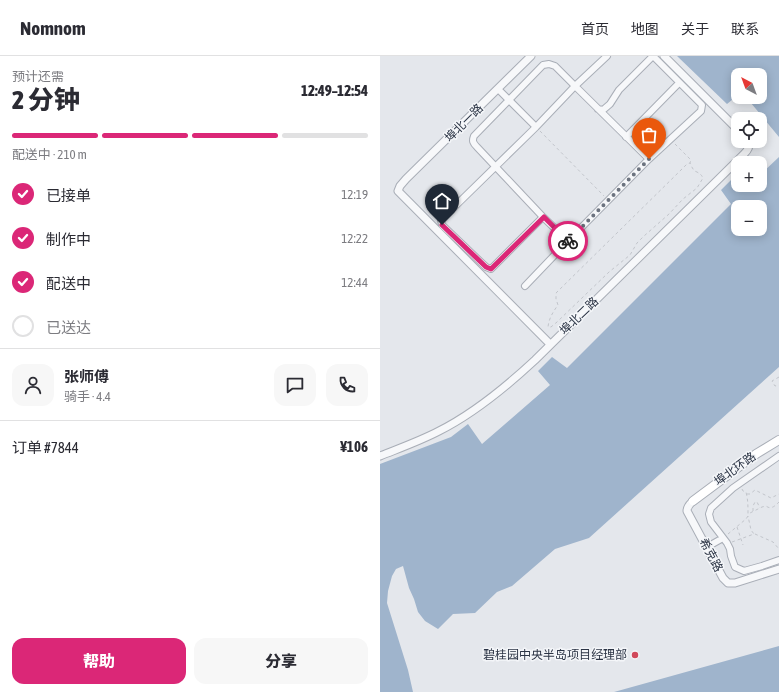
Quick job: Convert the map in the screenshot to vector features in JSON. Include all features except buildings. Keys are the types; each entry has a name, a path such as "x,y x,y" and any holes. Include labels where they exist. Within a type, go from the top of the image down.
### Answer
{"main road":[{"name":"埠北环路","path":"693,501 756,454 779,440"}],"street":[{"name":"埠北一路","path":"531,56 406,179 398,191 550,344"},
{"path":"544,217 491,269 486,267 442,225 441,220 607,56"},
{"path":"525,286 649,159 701,111 702,105 653,56 619,90 610,104 602,110 598,109"},
{"path":"664,56 731,123"},
{"path":"568,241 473,144 472,140 474,136 543,65 549,64 555,66 649,159"},
{"path":"626,136 679,83"},
{"path":"498,89 536,127"},
{"name":"埠北二路","path":"380,456 439,431 471,412 503,388 526,368 744,154 748,148"},
{"path":"779,456 725,495 711,508 709,514 711,522 727,544 735,566 740,570 744,571 779,560"},
{"name":"希克路","path":"693,501 687,508 687,511 723,578 728,582 735,584 779,569"},
{"path":"707,547 723,538"}],"path":[{"path":"536,127 608,201"},
{"path":"671,139 691,160 690,164 693,169 703,178 697,188 683,199 669,214 644,236 637,243 630,255 609,272 557,322 551,327 548,327 552,314 558,305 556,293 687,164 690,164"},
{"path":"779,377 772,381 775,386 779,385"},
{"path":"741,483 743,491 747,494 748,516 751,530 754,534 778,545 779,549"},
{"path":"747,494 750,494 755,490 770,498 779,494"},
{"path":"753,512 755,502 757,502 760,508"},
{"path":"748,514 766,506 768,508 772,508 779,502"},
{"path":"723,538 748,516"},
{"path":"738,520 741,523"},
{"path":"736,527 743,545"},
{"path":"727,544 754,534"}],"water":[{"path":"677,56 779,56 779,137 767,122 767,112 758,112 752,104 767,104 767,68 731,68 731,101 727,104"},
{"path":"779,157 779,367 589,538 555,549 512,586 497,592 475,613 453,614 438,629 425,621 418,612 403,566 396,569 392,576 388,591 387,603 408,670 413,692 380,692 380,464 451,437 468,424 482,444 550,385 538,371 552,357 567,368 731,204 721,190 731,180 731,192 767,192 767,168"},
{"path":"779,646 779,692 614,692"}],"way so far":[{"path":"568,241 649,159"}],"place":[{"name":"碧桂园中央半岛项目经理部","path":"635,655"}],"route":[{"path":"442,225 489,269 491,269 544,217 568,241"}]}
